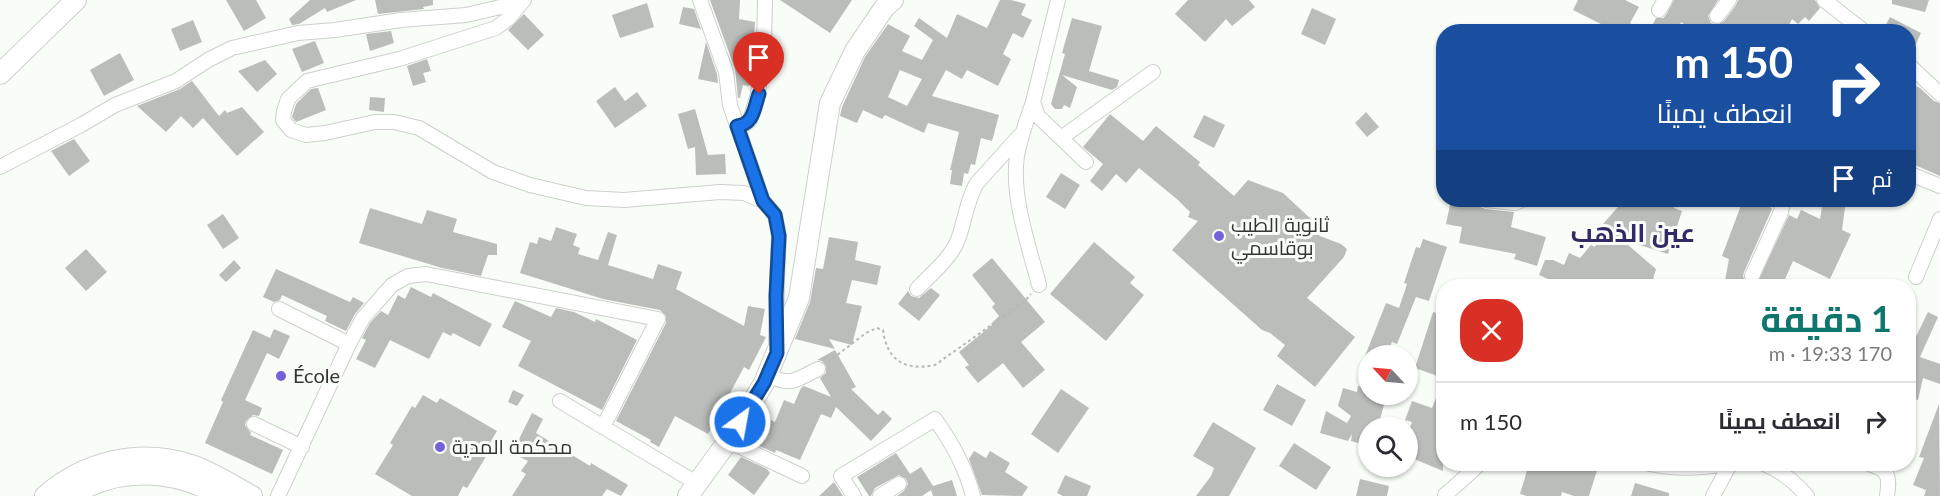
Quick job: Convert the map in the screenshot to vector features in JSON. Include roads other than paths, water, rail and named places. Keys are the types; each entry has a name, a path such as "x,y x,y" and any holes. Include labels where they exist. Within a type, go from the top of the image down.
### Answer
{"street":[{"path":"0,74 76,0"},
{"path":"700,0 726,72 730,105 763,201 775,215 779,236 776,302 777,353"},
{"path":"737,126 744,125 750,120 759,94 765,44 765,0"},
{"path":"560,401 603,427 693,490 728,441 764,383 777,353 799,298 830,104 855,51 884,8 893,0"},
{"path":"1039,285 1022,220 1017,184 1017,157 1058,0"},
{"path":"1717,16 1729,0"},
{"path":"1824,0 1855,24"},
{"path":"523,1 496,28 399,59 306,81 288,99 283,120 291,130 306,135 375,122 394,122 419,128 493,172 530,185 586,198 624,200 720,192 744,193 763,201"},
{"path":"0,167 115,105 176,81 208,60 232,48 298,33 401,20 466,15 523,1"},
{"path":"1061,138 1153,72"},
{"path":"1916,72 1940,94"},
{"path":"1032,102 1038,116 1086,162"},
{"path":"917,289 952,251 958,239 971,192 977,183 1023,132"},
{"path":"1916,176 1940,186"},
{"path":"1752,276 1782,207"},
{"path":"1916,277 1940,219"},
{"path":"278,496 363,318 392,285 408,276 426,274 658,319 603,427"},
{"path":"279,309 349,344"},
{"path":"767,375 781,382 790,383 818,369"},
{"path":"854,496 841,476 935,419 954,447 968,477 973,496"},
{"path":"254,424 302,447"},
{"path":"728,441 802,476"},
{"path":"45,496 66,480 96,466 112,461 144,458 176,461 205,470 252,496"},
{"path":"1444,495 1472,471"},
{"path":"1713,496 1726,471"},
{"path":"1779,471 1796,483 1807,496"},
{"path":"1885,471 1888,476 1887,496"},
{"path":"70,496 100,481 147,474 180,478 196,483 221,496"},
{"path":"880,496 899,484"}],"place":[{"name":"ثانوية الطيب بوقاسمي","path":"1219,236"},
{"name":"École","path":"281,376"},
{"name":"محكمة المدية","path":"440,447"}],"district":[{"name":"عين الذهب","path":"1633,233"}]}
